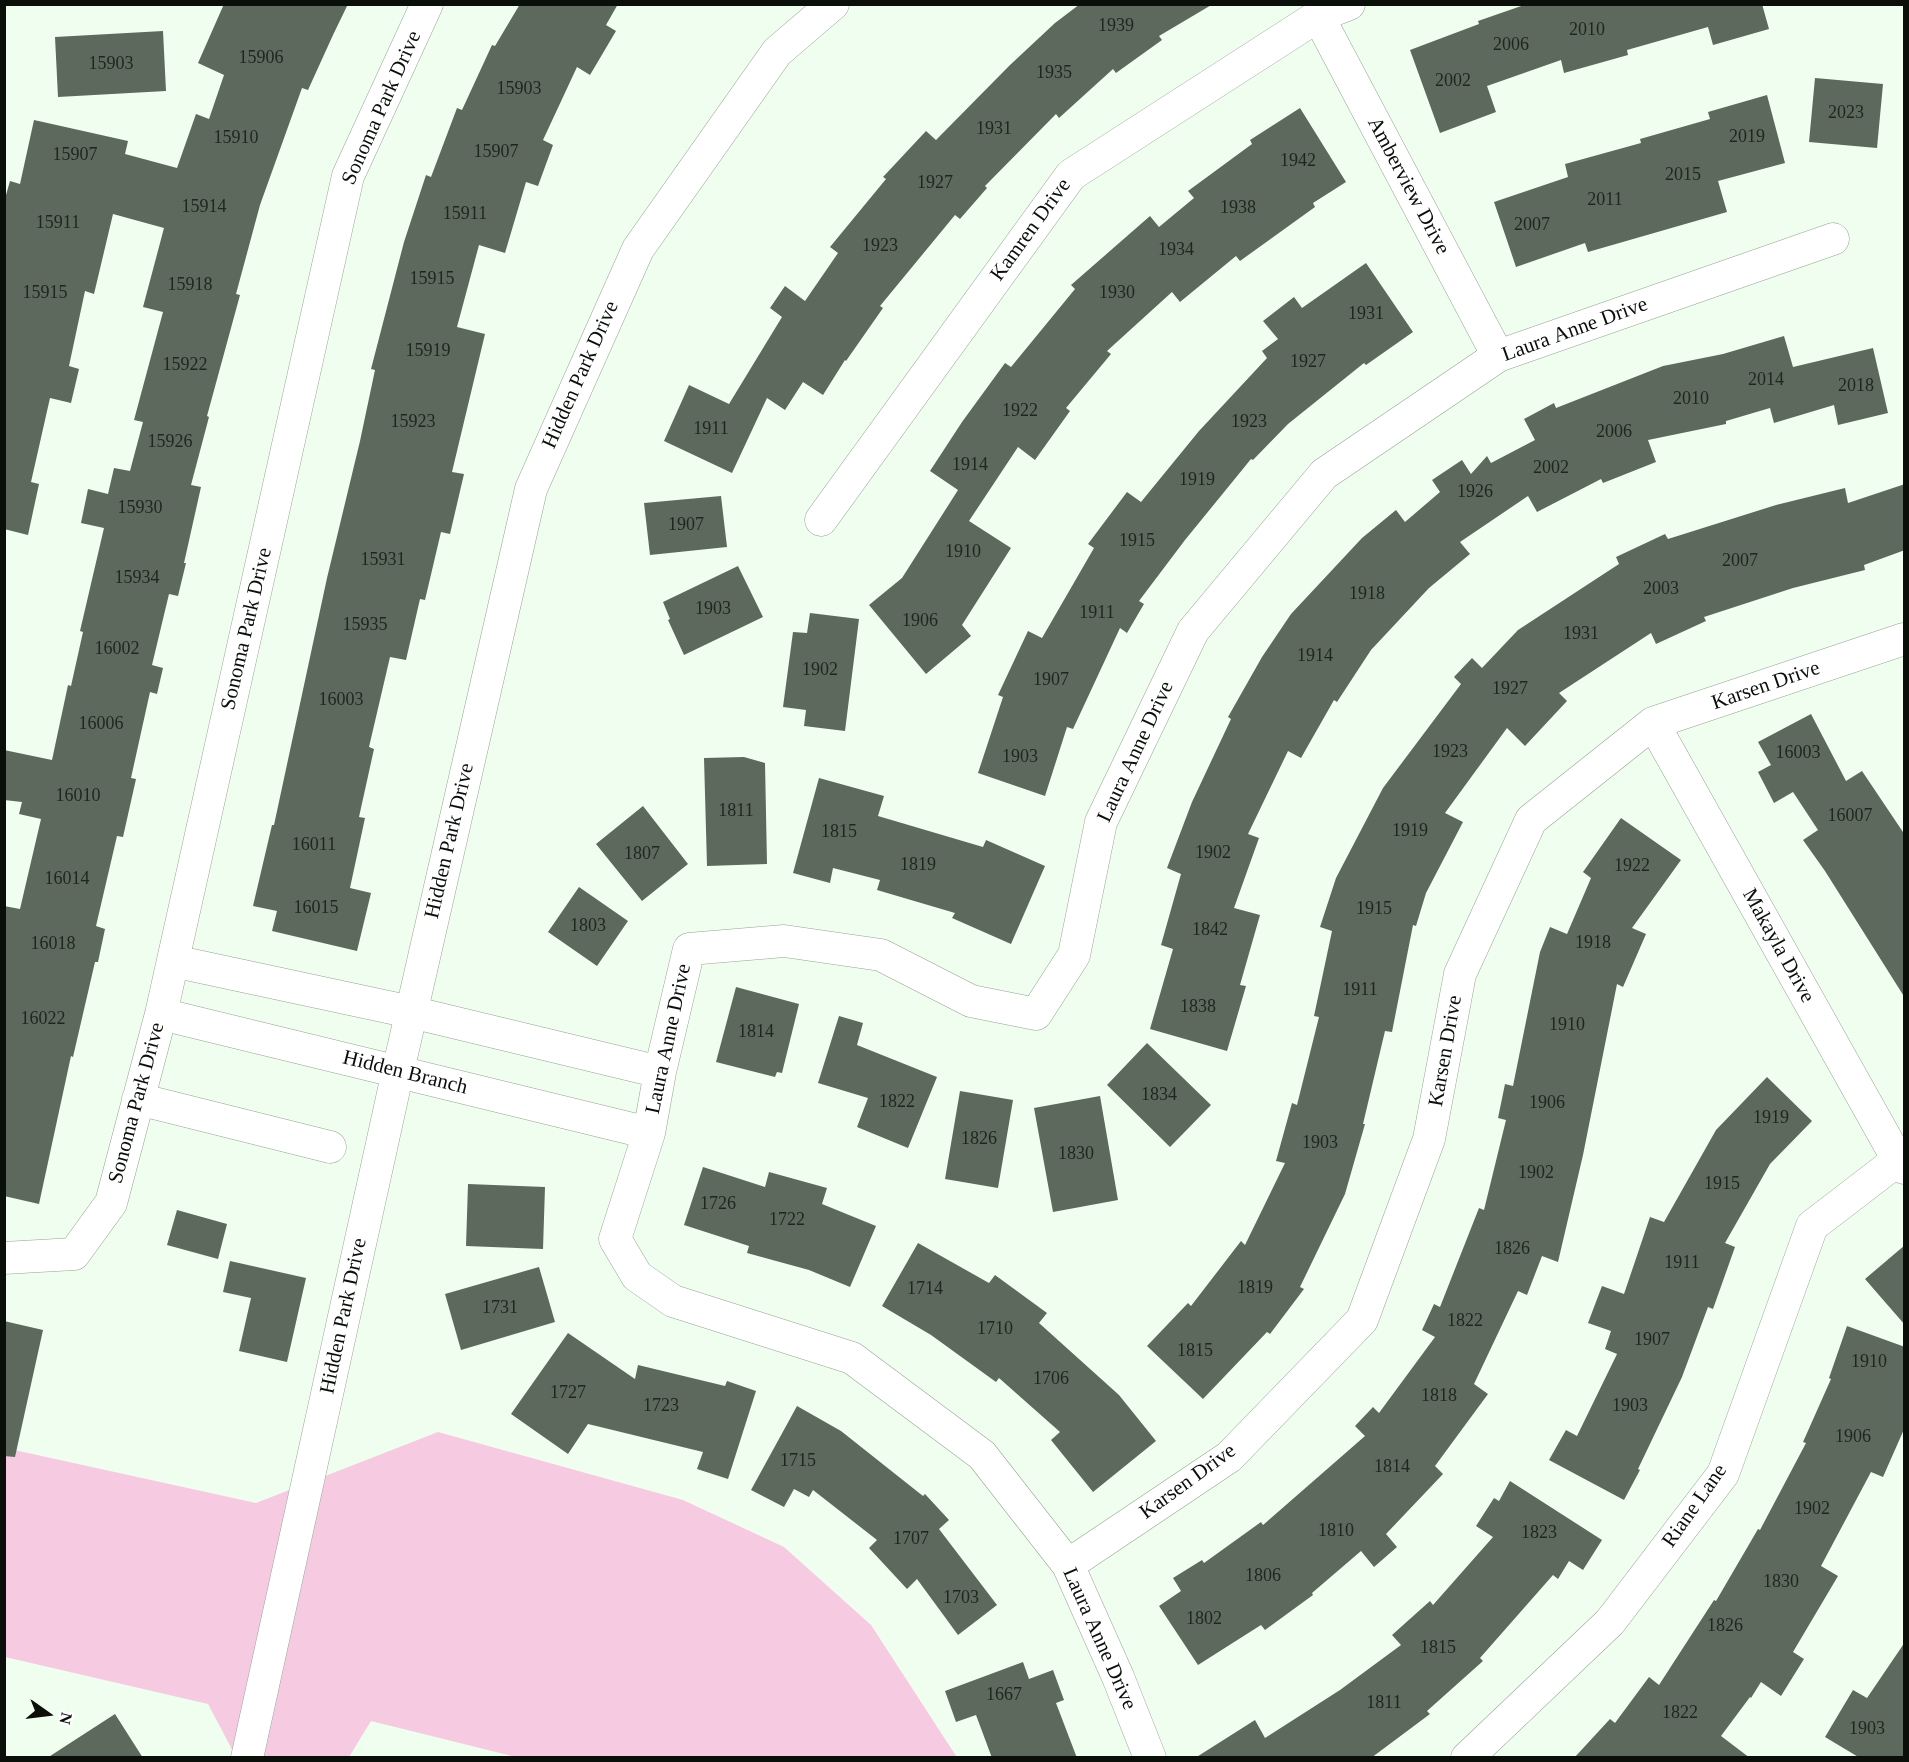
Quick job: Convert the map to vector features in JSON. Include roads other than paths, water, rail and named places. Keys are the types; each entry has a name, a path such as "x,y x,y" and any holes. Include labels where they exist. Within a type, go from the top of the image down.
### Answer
{"street":[{"name":"Sonoma Park Drive","path":"4,1258 74,1254 111,1203 161,1014 348,176 427,4"},
{"name":"Hidden Park Drive","path":"247,1758 411,1012 531,489 638,249 777,52 832,4"},
{"name":"Kamren Drive","path":"821,520 1071,175 1318,16 1349,4"},
{"name":"Amberview Drive","path":"1318,16 1498,356"},
{"name":"Laura Anne Drive","path":"1150,1758 1118,1677 1068,1565 982,1455 852,1358 673,1301 637,1275 615,1239 649,1133 660,1072 689,949 784,941 881,955 971,1001 1036,1014 1074,955 1101,822 1193,631 1324,474 1498,356 1833,240"},
{"name":"Karsen Drive","path":"1068,1565 1229,1457 1362,1320 1429,1139 1460,974 1531,820 1653,723 1905,639"},
{"name":"Makayla Drive","path":"1653,723 1901,1164"},
{"path":"173,961 411,1012 660,1072"},
{"name":"Hidden Branch","path":"161,1014 649,1133"},
{"path":"138,1099 330,1148"},
{"name":"Riane Lane","path":"1467,1758 1610,1622 1723,1474 1812,1226 1901,1164"}]}
